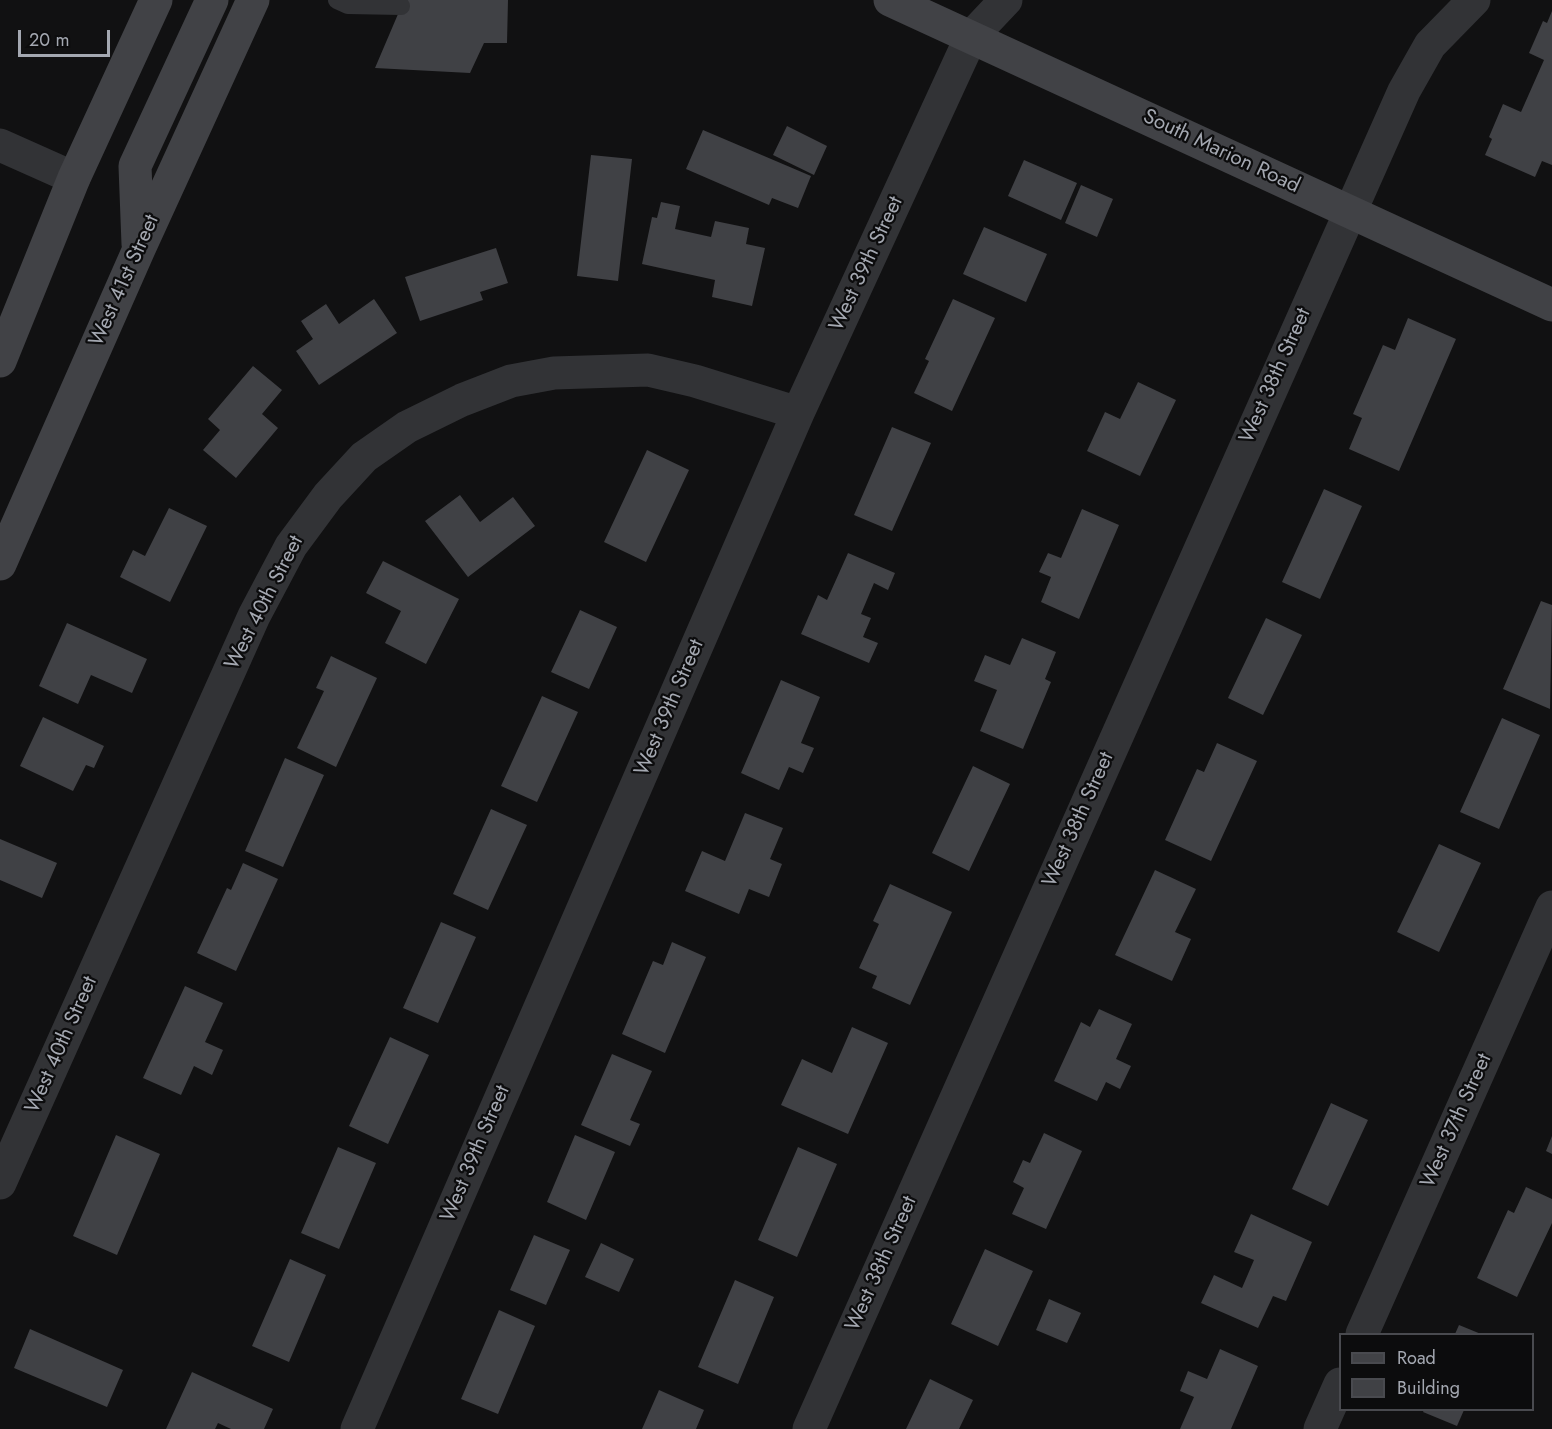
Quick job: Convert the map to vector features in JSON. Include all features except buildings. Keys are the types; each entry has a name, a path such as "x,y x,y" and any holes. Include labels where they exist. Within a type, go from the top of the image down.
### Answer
{"main road":[{"path":"0,361 74,178 156,0"},
{"path":"139,249 135,166 212,0"},
{"name":"West 41st Street","path":"0,564 139,249 253,0"},
{"name":"South Marion Road","path":"890,0 1552,305"}],"street":[{"name":"West 39th Street","path":"357,1429 798,413 971,37 1005,0"},
{"name":"West 38th Street","path":"808,1429 1350,212 1379,153 1404,91 1430,45 1473,0"},
{"path":"1,148 74,178"},
{"name":"West 40th Street","path":"0,1183 254,616 291,546 328,496 364,457 407,427 462,400 511,381 554,373 648,370 696,381 798,413"},
{"name":"West 37th Street","path":"1363,1333 1552,908"},
{"path":"1320,1429 1339,1388"}],"lane":[{"path":"337,0 348,5 401,6"}]}
